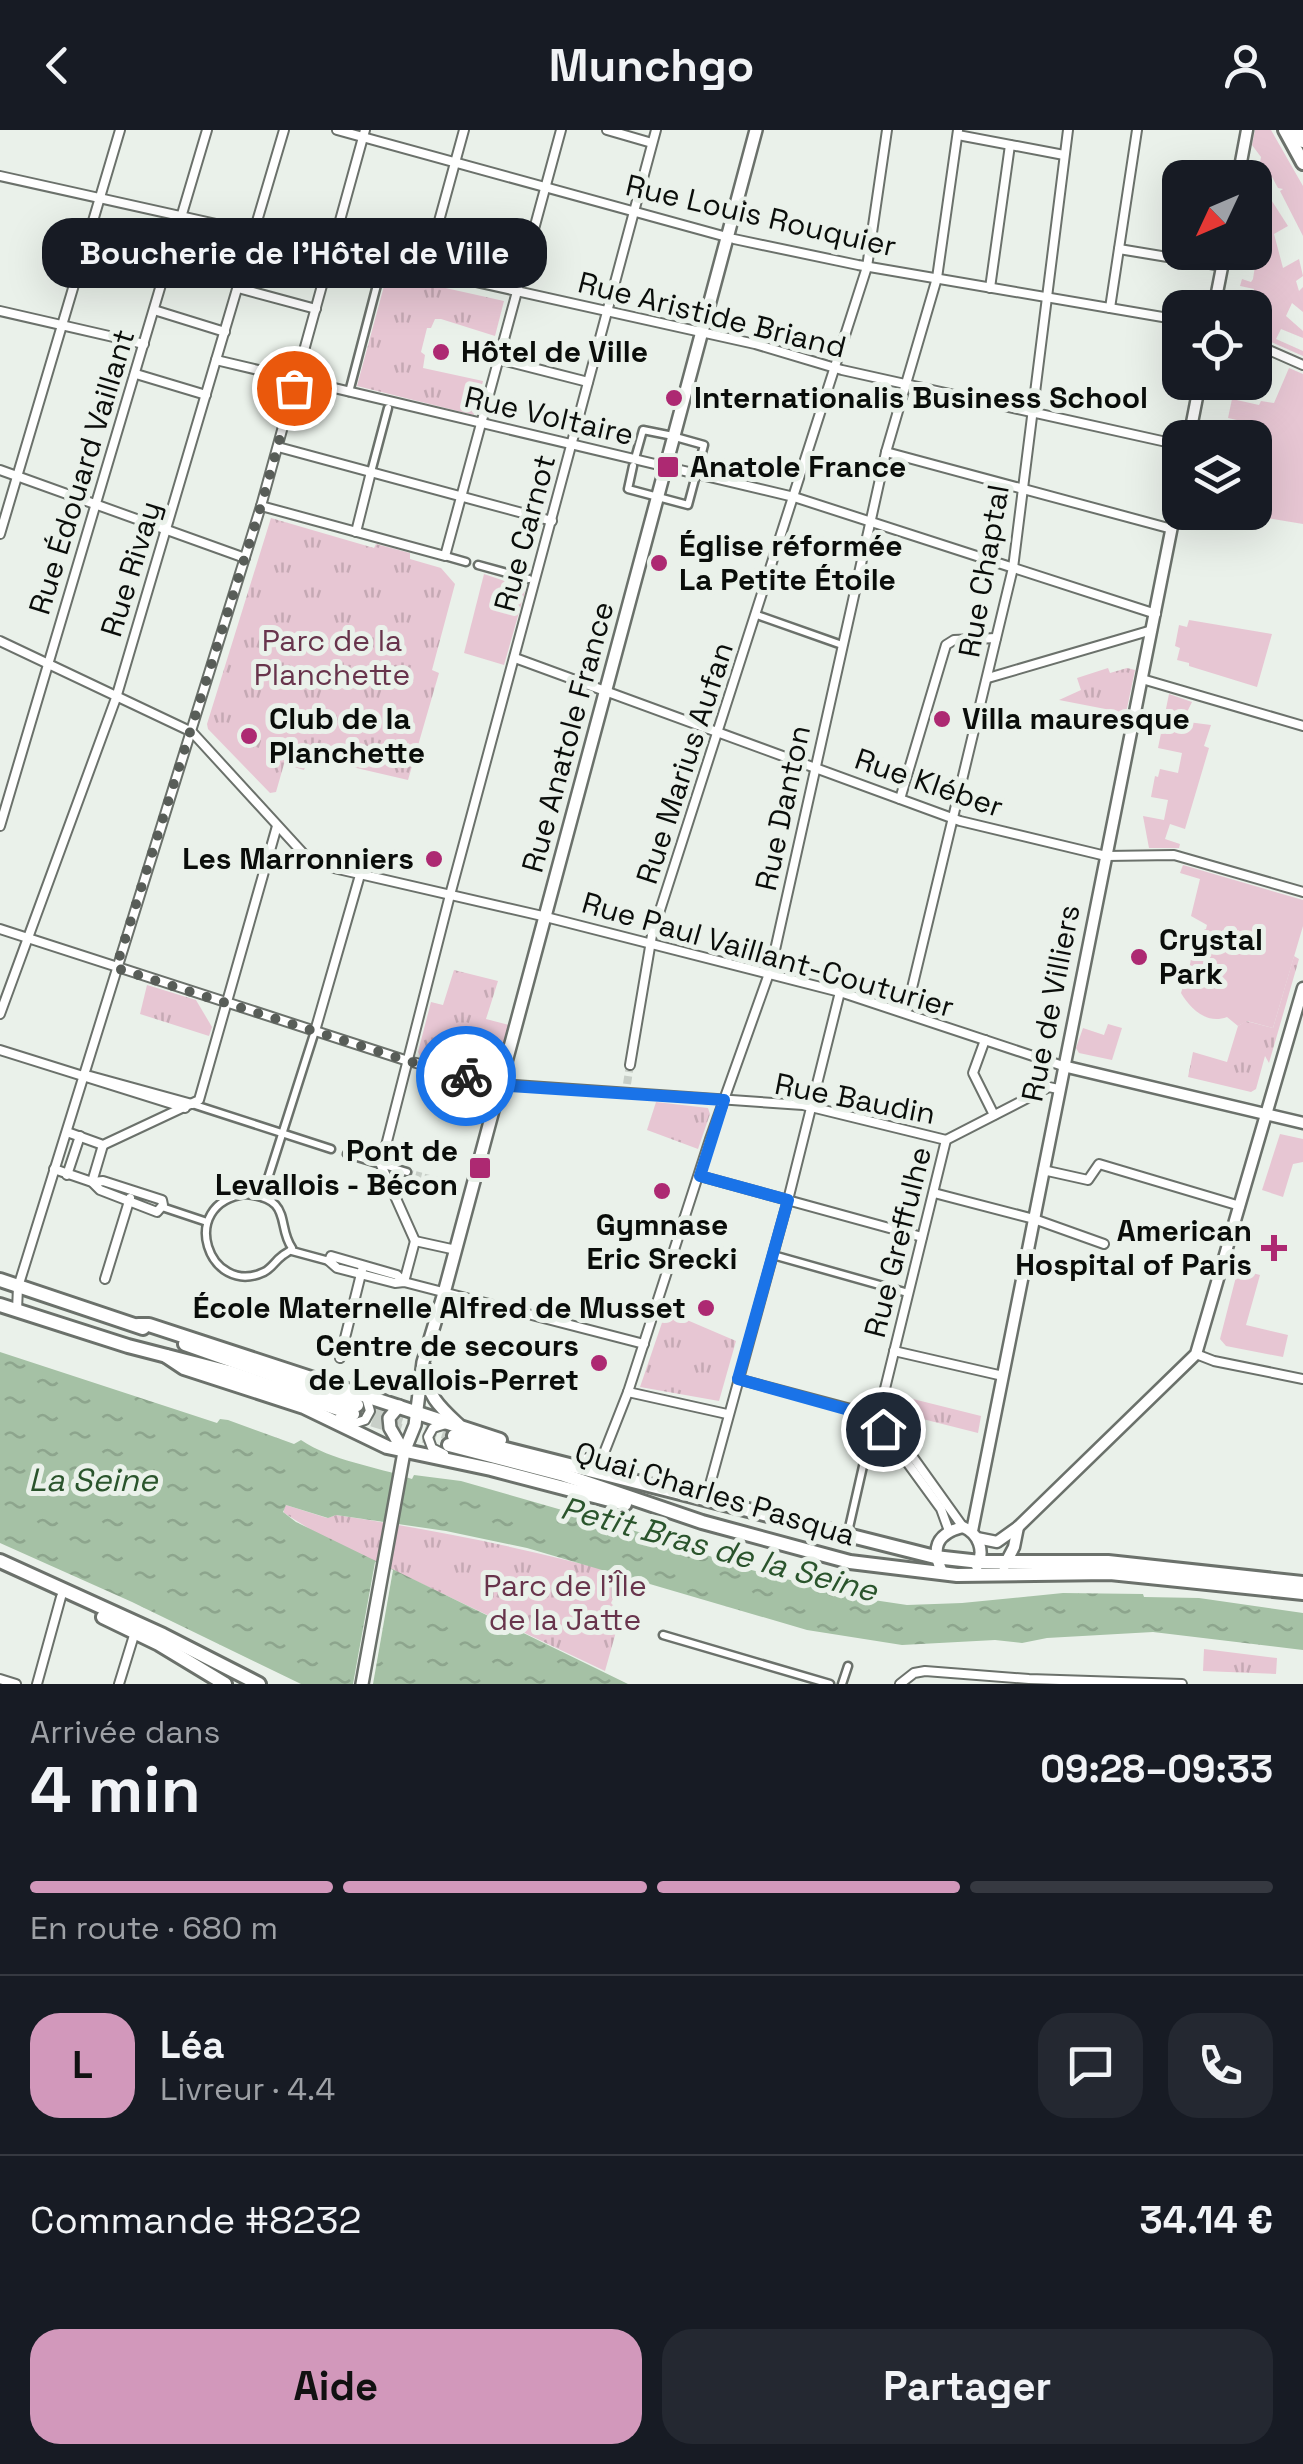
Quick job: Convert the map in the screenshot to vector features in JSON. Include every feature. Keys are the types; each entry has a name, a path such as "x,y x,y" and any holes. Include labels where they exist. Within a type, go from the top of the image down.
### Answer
{"main road":[{"name":"Rue Anatole France","path":"403,1456 417,1412 418,1382 756,130"},
{"path":"1284,130 1303,162"},
{"path":"1297,130 1303,141"},
{"path":"0,1280 138,1325 230,1363 359,1406"},
{"path":"0,1304 166,1356 359,1406 399,1406 455,1433 617,1472 625,1480"},
{"path":"166,1356 184,1368 330,1420 403,1456 466,1463 624,1504 638,1501"},
{"path":"427,1356 428,1388 455,1433"},
{"path":"362,1684 403,1456 389,1424 399,1406"},
{"name":"Quai Charles Pasqua","path":"455,1433 935,1557 962,1560 975,1541 1014,1558 1108,1562 1269,1583"},
{"name":"Quai Charles Pasqua","path":"455,1433 702,1522 850,1562 943,1574 1110,1573 1269,1583"},
{"path":"0,1562 163,1635 259,1684"},
{"path":"0,1571 134,1632 225,1684"},
{"path":"1269,1583 1303,1580"},
{"path":"1269,1583 1303,1596"}],"street":[{"path":"0,534 120,130"},
{"name":"Rue Édouard Vaillant","path":"0,826 207,130"},
{"name":"Rue Rivay","path":"0,1014 116,698 284,130"},
{"name":"Rue Louis Rouquier","path":"337,130 364,134 728,237 867,267 1162,317"},
{"path":"426,272 464,130"},
{"path":"445,556 561,130"},
{"path":"607,130 652,142"},
{"name":"Rue Carnot","path":"381,1165 515,658 532,579 552,521 656,130"},
{"name":"Rue Marius Aufan","path":"630,1065 650,942 867,267 887,130"},
{"name":"Rue Chaptal","path":"906,1014 1012,568 1068,130"},
{"path":"1110,308 1137,130"},
{"path":"1241,160 1247,130"},
{"path":"958,132 1010,146 1064,154"},
{"name":"Rue Danton","path":"577,1461 604,1453 769,974 886,452 937,278 958,132"},
{"path":"17,1310 18,1286 261,506 364,134"},
{"path":"990,288 1010,146"},
{"name":"Rue Aristide Briand","path":"1,178 702,332 836,368 1162,441"},
{"path":"1119,250 1162,257"},
{"path":"349,392 383,262"},
{"path":"238,288 316,310"},
{"path":"154,310 224,332"},
{"path":"0,311 144,344"},
{"path":"1272,351 1303,365"},
{"path":"498,359 588,382"},
{"name":"Rue Voltaire","path":"216,360 794,497 1156,614"},
{"path":"136,374 206,395"},
{"path":"356,532 388,408"},
{"path":"636,455 644,430 668,434"},
{"path":"634,466 628,489 688,505 704,445 679,438"},
{"path":"278,447 552,521"},
{"path":"886,452 1162,526"},
{"path":"0,470 245,558"},
{"path":"261,506 466,562"},
{"name":"Rue de Villiers","path":"975,1541 976,1506 1172,530"},
{"path":"478,565 532,579"},
{"path":"757,616 842,646"},
{"path":"988,678 1152,630"},
{"path":"900,799 944,648 954,640 996,638"},
{"name":"Rue Paul Vaillant-Couturier","path":"0,641 192,732 312,863 650,942 840,992 1063,1066"},
{"name":"Rue Kléber","path":"515,658 953,819 1106,856 1174,855 1303,892"},
{"path":"1142,679 1303,726"},
{"path":"67,1132 103,1145 199,1100 276,826"},
{"path":"262,1197 360,876"},
{"name":"Rue Baudin","path":"0,929 408,1061 500,1084 627,1088 811,1107 946,1140"},
{"path":"874,1417 941,1508 949,1530 975,1541 997,1542 1018,1527 1196,1354 1303,988"},
{"path":"706,1499 840,992"},
{"path":"984,1040 973,1073 994,1115"},
{"path":"0,1050 330,1149"},
{"path":"1063,1066 1303,1123"},
{"path":"83,1075 101,1077 188,1106"},
{"name":"Rue Greffulhe","path":"874,1417 880,1408 946,1140 1049,1087 1058,1089"},
{"path":"67,1174 80,1136"},
{"path":"92,1182 103,1145"},
{"path":"347,1154 407,1172"},
{"path":"1044,1170 1088,1180 1099,1164 1240,1206"},
{"path":"381,1165 415,1241 404,1282"},
{"path":"54,1169 92,1182 103,1180 157,1212 162,1207 207,1222"},
{"path":"700,1176 922,1237"},
{"path":"457,1185 471,1190"},
{"path":"934,1193 1034,1218 1104,1244"},
{"path":"104,1279 131,1196"},
{"path":"231,1197 262,1197 284,1217 288,1249 271,1268 257,1275 228,1272 208,1250 207,1222 214,1209 231,1197"},
{"path":"415,1241 456,1250"},
{"path":"288,1249 329,1262 331,1256 362,1270 396,1275 404,1282 644,1344"},
{"path":"772,1254 908,1293"},
{"path":"340,1358 362,1270"},
{"path":"894,1351 1002,1376"},
{"path":"1196,1354 1214,1362 1303,1379"},
{"path":"738,1379 885,1418 975,1541 970,1575"},
{"path":"628,1392 728,1414"},
{"path":"330,1420 366,1420 370,1411 359,1406"},
{"path":"847,1536 874,1417"},
{"path":"455,1433 435,1426 428,1434 429,1444 438,1452 466,1463"},
{"path":"953,1511 976,1506"},
{"path":"997,1574 1014,1558 1018,1527"},
{"path":"943,1574 935,1557 938,1544 949,1530"},
{"path":"36,1684 61,1598"},
{"path":"119,1684 134,1632"},
{"path":"663,1635 830,1684"},
{"path":"842,1684 848,1666"},
{"path":"900,1684 914,1673 1182,1684"},
{"path":"0,1679 16,1684"}],"green space":[{"path":"1255,130 1271,130 1303,186 1303,236 1280,191 1283,189 1278,188 1272,177 1272,160 1260,160 1252,145"},
{"path":"1272,201 1288,226 1274,234 1283,268 1299,259 1303,276 1296,281 1299,291 1303,287 1303,312 1292,303 1286,316 1303,331 1303,338 1281,329 1276,339 1303,351 1303,356 1272,342 1272,290 1240,286 1242,279 1253,279 1254,270 1272,270"},
{"path":"387,275 504,301 495,336 441,319 435,319 427,328 421,352 425,355 423,368 483,381 474,415 357,386"},
{"path":"1289,368 1303,374 1303,524 1272,519 1272,420 1228,418 1232,400 1259,405 1261,401 1274,403"},
{"name":"Parc de la Planchette","path":"271,518 374,548 376,544 410,553 410,559 441,568 455,584 432,670 439,673 408,780 309,757 304,770 284,764 276,792 270,793 208,729"},
{"path":"484,574 526,588 504,665 464,653"},
{"path":"1189,620 1272,634 1257,687 1177,660 1179,625 1187,627"},
{"path":"1108,668 1110,673 1135,670 1126,713 1059,700 1081,690 1077,678"},
{"path":"1169,694 1192,702 1185,716 1188,722 1211,725 1204,746 1209,748 1185,829 1170,824 1165,839 1180,844 1179,848 1149,848 1143,816 1164,820 1168,800 1151,797 1155,776 1158,777 1160,769 1178,773 1182,753 1158,748"},
{"path":"1183,865 1303,900 1303,926 1273,1028 1247,1021 1238,1026 1227,1017 1206,1017 1181,993 1193,940 1207,925 1191,916 1200,879 1180,873"},
{"path":"1294,956 1299,959 1269,1063 1265,1056 1256,1089 1251,1092 1188,1077 1193,1052 1227,1062 1238,1026 1246,1021 1273,1028"},
{"path":"454,970 498,981 486,1019 509,1025 493,1076 421,1058 418,1052 431,1002 443,1005"},
{"path":"147,985 196,1000 212,1027 209,1036 140,1014"},
{"path":"1108,1024 1122,1028 1112,1060 1079,1053 1076,1048 1083,1028 1104,1035"},
{"path":"656,1102 708,1108 710,1114 698,1149 647,1130"},
{"path":"1280,1134 1303,1139 1303,1162 1293,1164 1283,1197 1262,1190"},
{"path":"1238,1269 1260,1275 1246,1325 1288,1335 1283,1357 1226,1346 1220,1339"},
{"path":"666,1311 736,1341 719,1401 640,1387"},
{"path":"893,1394 981,1416 978,1433 895,1412 890,1406"},
{"name":"Parc de l'Île de la Jatte","path":"286,1505 327,1518 336,1515 411,1527 632,1577 630,1589 618,1588 611,1603 621,1614 605,1671 321,1536 284,1513"},
{"path":"1204,1649 1277,1658 1276,1674 1203,1671"}],"water":[{"name":"La Seine","path":"0,1352 217,1423 220,1419 228,1420 294,1444 301,1440 326,1453 412,1479 414,1475 461,1481 649,1535 744,1568 860,1598 907,1605 1063,1593 1199,1598 1303,1613 1303,1650 1153,1632 1022,1643 995,1640 902,1645 807,1630 527,1548 446,1531 336,1515 328,1518 286,1505 283,1512 296,1522 628,1684 301,1684 0,1543"}],"pier":[{"path":"375,1562 393,1570 373,1684 353,1684"}],"tunnel":[{"path":"627,1084 630,1065"},
{"path":"407,1172 457,1185"},
{"path":"357,1405 454,1436"},
{"path":"355,1415 449,1445"}],"way so far":[{"path":"294,388 192,732 116,968 466,1076"}],"place":[{"name":"Hôtel de Ville","path":"441,352"},
{"name":"Boucherie de l'Hôtel de Ville","path":"294,388"},
{"name":"Internationalis Business School","path":"674,398"},
{"name":"Anatole France","path":"668,467"},
{"name":"Église réformée La Petite Étoile","path":"659,563"},
{"name":"Villa mauresque","path":"942,719"},
{"name":"Club de la Planchette","path":"249,736"},
{"name":"Les Marronniers","path":"434,859"},
{"name":"Crystal Park","path":"1139,957"},
{"name":"Pont de Levallois - Bécon","path":"480,1168"},
{"name":"Gymnase Eric Srecki","path":"662,1191"},
{"name":"American Hospital of Paris","path":"1274,1248"},
{"name":"École Maternelle Alfred de Musset","path":"706,1308"},
{"name":"Centre de secours de Levallois-Perret","path":"599,1363"}],"route":[{"path":"466,1076 510,1086 724,1100 700,1176 788,1200 738,1379 874,1417 883,1429"}],"water label":[{"name":"Petit Bras de la Seine","path":"719,1549"}]}
